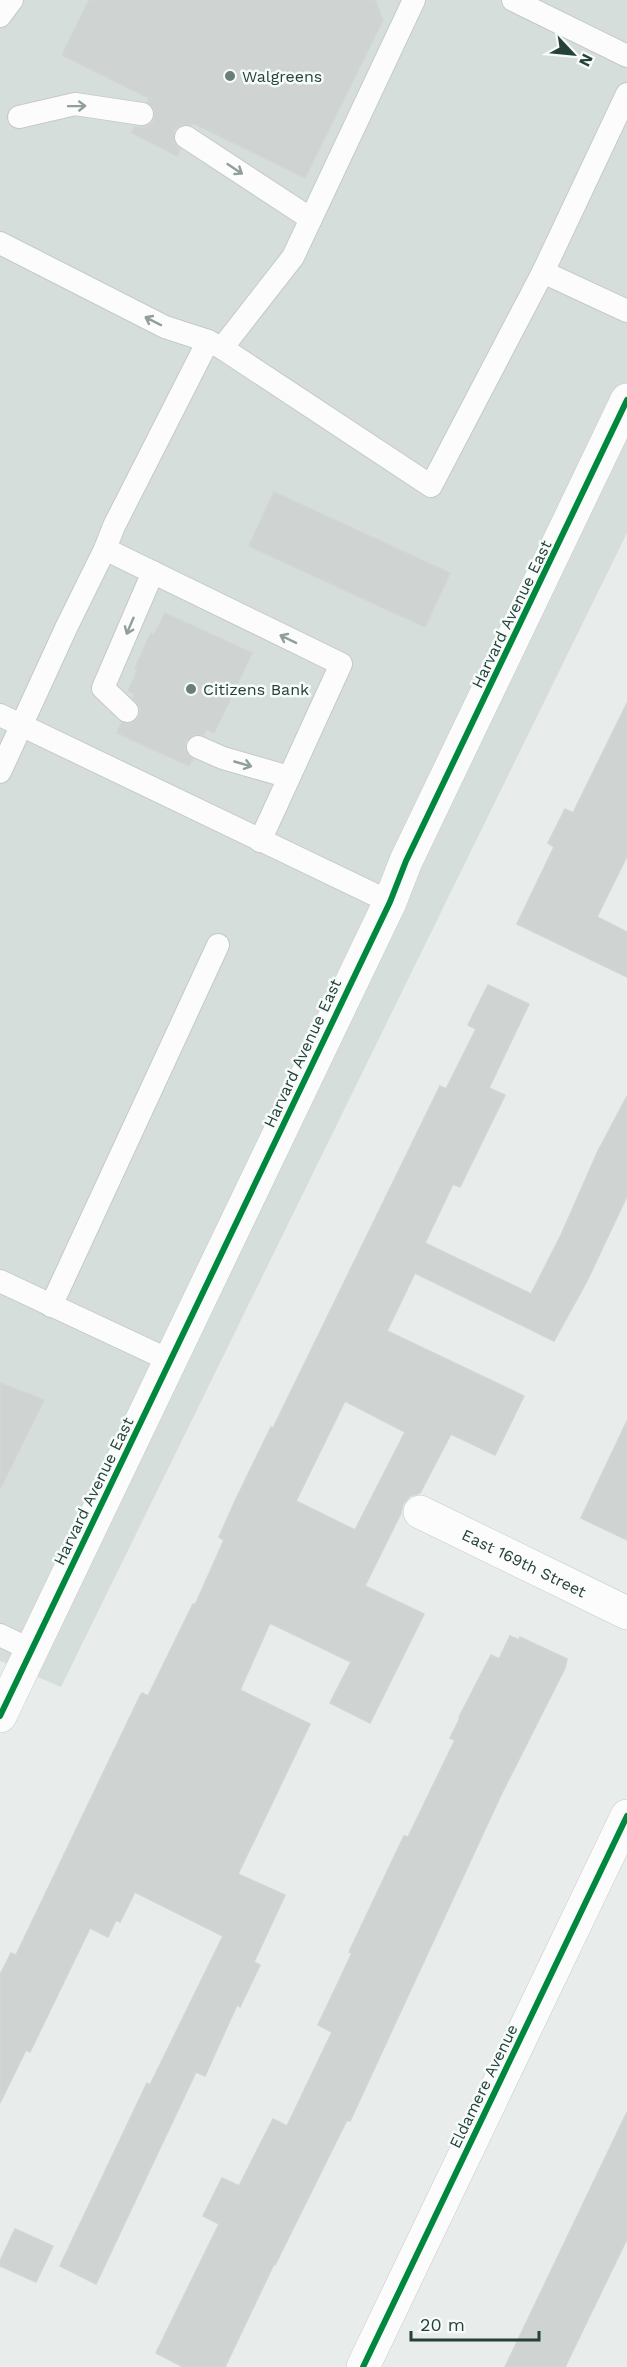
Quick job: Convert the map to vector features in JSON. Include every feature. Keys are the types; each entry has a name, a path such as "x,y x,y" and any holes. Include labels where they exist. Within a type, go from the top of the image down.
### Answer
{"main road":[{"name":"Harvard Avenue East","path":"0,1716 390,902 406,861 627,400"},
{"name":"East 169th Street","path":"420,1512 627,1613"},
{"name":"Eldamere Avenue","path":"363,2367 627,1816"}],"lane":[{"path":"0,16 12,0"},
{"path":"0,772 114,526 215,345 293,257 414,0"},
{"path":"513,0 627,56"},
{"path":"0,243 165,327 215,345 431,486 543,272 627,94"},
{"path":"20,117 75,104 142,114"},
{"path":"186,136 311,219"},
{"path":"543,272 627,311"},
{"path":"105,549 341,664 260,841"},
{"path":"126,711 103,688 153,572"},
{"path":"0,715 390,902"},
{"path":"198,747 223,758 289,777"},
{"path":"51,1306 218,945"},
{"path":"0,1281 171,1361"},
{"path":"0,1635 31,1650"}],"shaded area":[{"path":"0,0 627,0 627,533 61,1687 0,1661"}],"building":[{"name":"Walgreens","path":"89,0 375,0 383,20 305,178 193,123 192,125 180,125 174,130 174,143 180,149 177,156 132,133 135,127 146,127 153,122 155,110 147,102 149,98 62,55"},
{"path":"274,492 450,573 425,627 249,546"},
{"name":"Citizens Bank","path":"165,613 252,653 214,733 206,729 204,735 196,734 186,741 185,749 193,759 189,766 117,733 121,723 131,724 140,715 140,707 133,698 134,694 128,691 138,669 135,668 151,633 154,635"},
{"path":"627,703 627,856 597,917 627,932 627,977 517,924 554,847 548,843 565,809 573,813"},
{"path":"488,985 529,1004 489,1088 505,1095 460,1187 453,1184 425,1243 531,1294 561,1235 598,1151 627,1096 627,1196 587,1281 554,1341 415,1273 387,1331 524,1396 495,1455 451,1434 420,1493 410,1496 403,1504 401,1513 365,1586 424,1614 370,1723 330,1703 351,1662 270,1623 240,1690 310,1724 238,1874 285,1895 254,1962 260,1965 240,2007 237,2005 205,2076 196,2072 96,2284 60,2266 147,2083 150,2085 223,1936 135,1892 120,1922 116,1920 108,1937 90,1928 30,2052 26,2050 0,2103 0,1975 11,1953 16,1955 140,1696 142,1693 148,1696 193,1604 195,1605 224,1540 219,1537 271,1427 273,1428 440,1086 446,1089 476,1029 468,1025","holes":["345,1401 405,1432 355,1530 296,1501"]},
{"path":"0,1383 44,1400 0,1489"},
{"path":"627,1421 627,1540 581,1518"},
{"path":"510,1636 519,1640 520,1637 567,1659 565,1668 501,1795 350,2121 347,2120 225,2367 183,2367 156,2353 219,2224 203,2216 222,2178 239,2186 273,2119 287,2126 332,2032 318,2025 352,1953 349,1952 404,1836 408,1837 455,1740 450,1738 459,1717 491,1655 499,1659"},
{"path":"627,2112 627,2239 565,2367 505,2367"},
{"path":"15,2229 53,2246 36,2282 0,2266 0,2261"}],"cycle path":[{"path":"0,1716 390,902 406,861 627,400"},
{"path":"363,2367 627,1816"}],"place":[{"name":"Walgreens","path":"230,76"},
{"name":"Citizens Bank","path":"191,689"}]}
